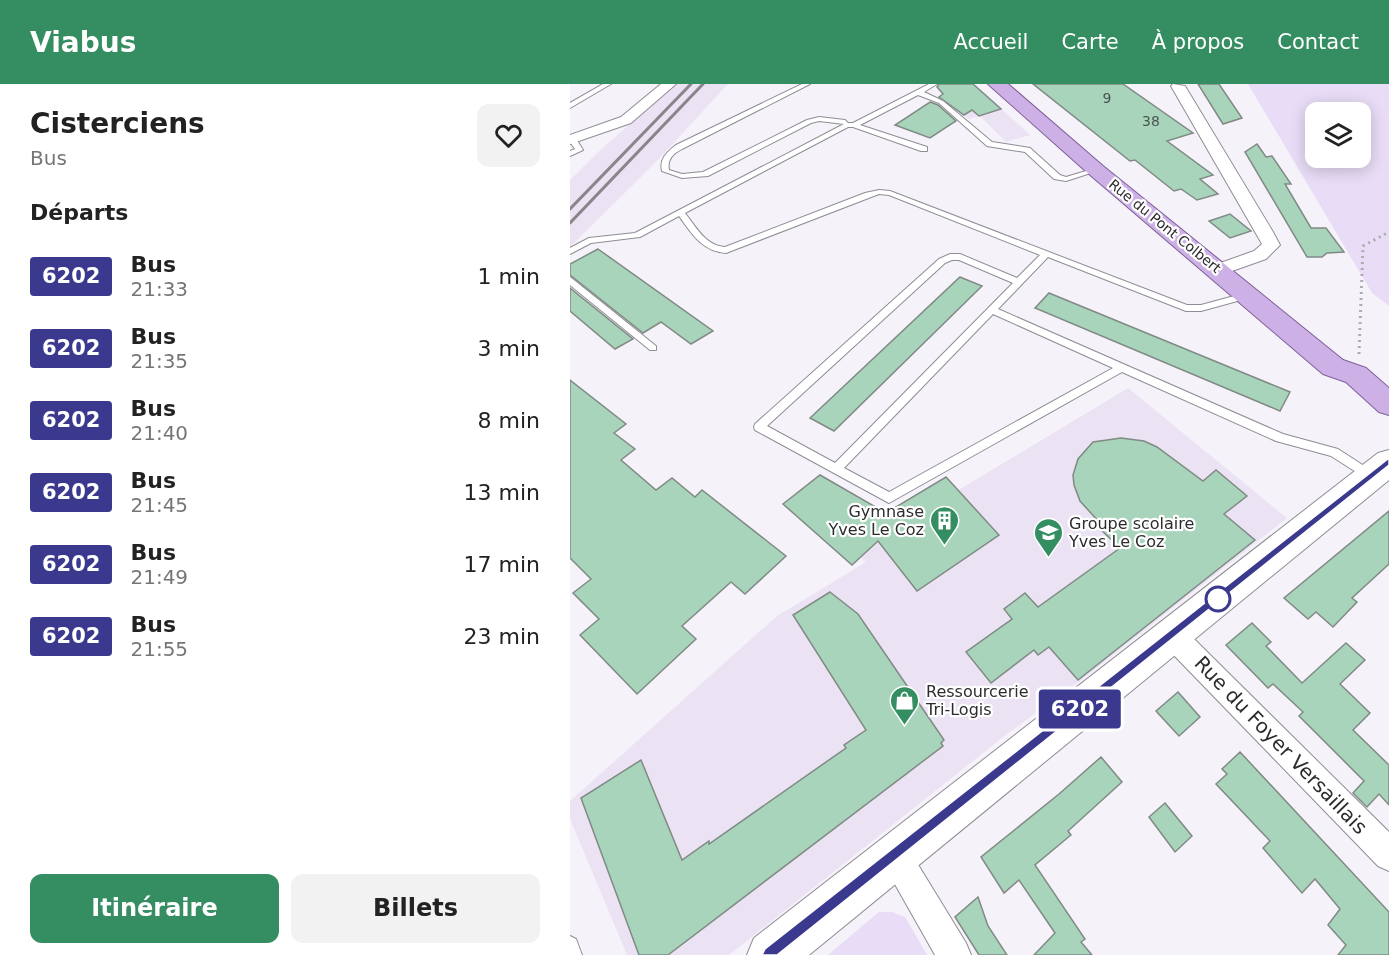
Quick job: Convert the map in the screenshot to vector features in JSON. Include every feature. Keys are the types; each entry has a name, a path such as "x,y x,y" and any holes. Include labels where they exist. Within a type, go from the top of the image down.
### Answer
{"main road":[{"name":"Rue du Pont Colbert","path":"997,84 1096,170 1334,367 1356,375 1389,404"},
{"name":"Rue du Pont Colbert","path":"1334,367 1335,379 1389,427"},
{"path":"771,955 1380,469"}],"street":[{"path":"570,144 626,120 669,84"},
{"path":"1178,86 1265,232 1270,245 1260,255 1218,270"},
{"name":"Rue du Foyer Versaillais","path":"1173,635 1389,855"},
{"path":"896,856 954,955"}],"lane":[{"path":"570,106 608,84"},
{"path":"807,84 679,147 665,159 666,171 682,176 705,174 809,121 819,119 849,124 924,149"},
{"path":"570,251 590,241 637,235 918,88 934,84"},
{"path":"918,88 940,102 990,144 1027,150 1057,177 1066,179 1096,170"},
{"path":"681,213 710,248 726,250 868,195 879,192 891,193 1186,308 1201,308 1249,295"},
{"path":"836,469 1046,254"},
{"path":"1019,282 960,257 950,257 942,261 759,427 889,498 1121,368"},
{"path":"570,280 653,348"},
{"path":"992,310 1280,438 1334,452 1380,469"},
{"path":"570,945 573,955"}],"path":[{"path":"1334,367 1359,354 1363,246 1389,232"}],"shaded area":[{"path":"676,84 728,84 656,162 570,247 570,180 597,153"},
{"path":"951,84 974,84 1030,135 1006,142 980,116 969,119 937,88"},
{"path":"1248,84 1389,84 1389,306 1372,293"},
{"path":"1128,388 1287,518 1084,678 1007,734 729,955 627,955 570,819 570,801 777,616 866,562 854,553"},
{"path":"879,912 892,912 905,917 927,955 828,955"}],"building":[{"path":"939,84 973,84 1001,109 979,116 972,110 964,115 939,97 943,94 937,87"},
{"path":"1033,84 1123,84 1193,133 1167,141 1213,175 1200,179 1218,194 1197,200 1181,189 1174,191 1135,160 1130,161"},
{"path":"1198,84 1219,84 1242,118 1223,124"},
{"path":"930,102 938,105 956,121 930,138 895,125"},
{"path":"1257,144 1266,157 1272,156 1291,184 1285,184 1311,228 1326,228 1344,252 1327,253 1322,257 1307,257 1245,152"},
{"path":"1230,214 1251,231 1230,238 1209,221"},
{"path":"598,249 713,331 691,344 661,322 643,333 570,275 570,264"},
{"path":"960,277 982,286 834,431 810,418"},
{"path":"570,288 633,339 615,349 570,311"},
{"path":"1049,293 1290,392 1280,411 1035,308"},
{"path":"570,380 626,424 614,433 635,449 621,460 656,490 672,478 695,497 702,490 786,556 745,594 731,582 682,626 696,639 637,694 580,635 599,619 573,593 591,579 570,558"},
{"path":"1121,438 1144,441 1157,447 1203,481 1216,470 1247,496 1224,514 1255,540 1078,680 1049,647 1038,655 1034,650 991,683 966,652 1012,619 1004,609 1025,593 1038,607 1120,548 1096,525 1099,522 1080,501 1073,475 1078,459 1093,442"},
{"path":"820,475 886,513 946,477 999,535 917,591 878,541 852,565 783,504"},
{"path":"1389,511 1389,564 1352,598 1357,602 1333,627 1316,612 1308,619 1284,598"},
{"path":"830,592 858,614 944,740 941,743 943,746 668,955 639,955 581,798 641,760 682,860 709,841 709,844 846,748 844,745 866,730 793,615"},
{"path":"1252,623 1271,642 1266,646 1302,683 1346,643 1365,660 1340,684 1370,713 1353,730 1389,765 1389,805 1379,794 1367,807 1353,793 1364,781 1299,716 1303,712 1273,684 1268,688 1226,645"},
{"path":"1178,692 1200,717 1179,736 1156,711"},
{"path":"1240,752 1389,912 1389,955 1338,955 1346,945 1328,925 1340,909 1315,879 1302,893 1263,848 1270,841 1216,784 1227,774 1222,769"},
{"path":"1101,757 1122,782 1068,831 1071,835 1035,865 1085,939 1081,942 1092,955 1034,955 1055,933 1019,880 1004,893 981,857"},
{"path":"1165,803 1192,836 1175,852 1149,817"},
{"path":"978,897 988,926 1007,955 979,955 955,917"}],"railway":[{"path":"570,209 691,84"},
{"path":"570,223 703,84"}],"bus line":[{"name":"6202","path":"771,955 1389,462"}],"place":[{"name":"Gymnase Yves Le Coz","path":"945,546"},
{"name":"Groupe scolaire Yves Le Coz","path":"1048,558"},
{"name":"Ressourcerie Tri-Logis","path":"905,726"}]}
